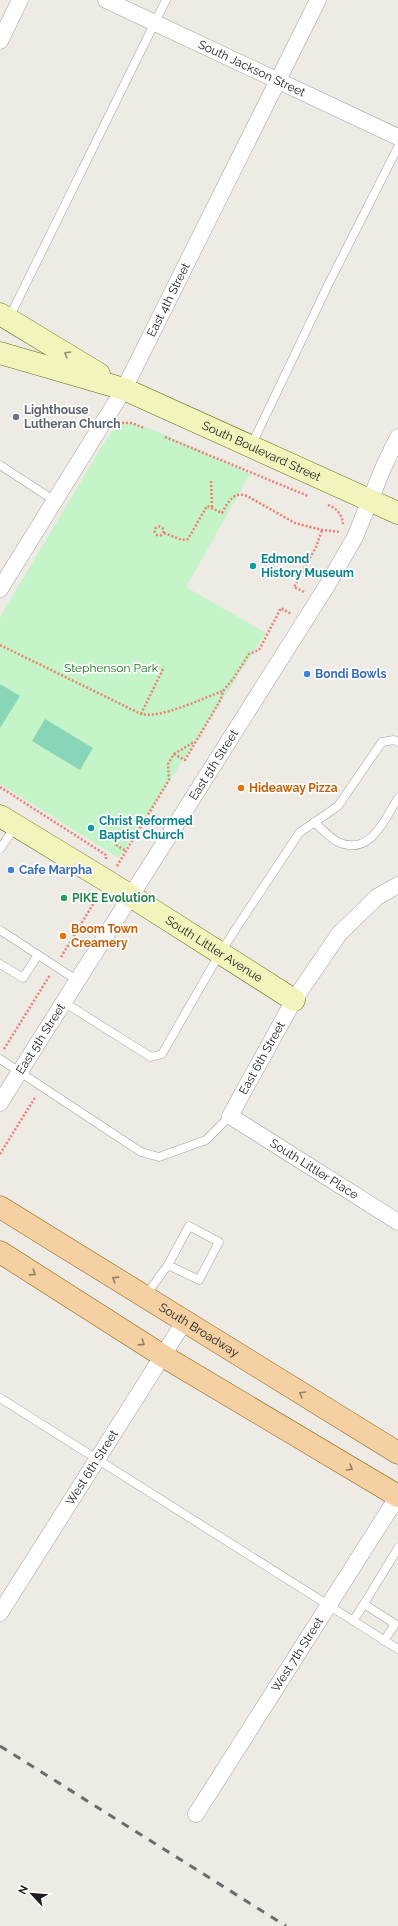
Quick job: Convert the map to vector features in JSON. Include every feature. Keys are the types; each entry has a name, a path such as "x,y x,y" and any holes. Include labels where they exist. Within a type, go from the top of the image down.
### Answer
{"main road":[{"name":"South Boulevard Street","path":"4,316 124,390"},
{"name":"South Boulevard Street","path":"0,353 124,390 398,512"},
{"name":"South Littler Avenue","path":"8,821 132,897 294,1000"},
{"name":"South Broadway","path":"0,1208 184,1322 396,1447"},
{"path":"0,1252 163,1356 398,1496"}],"street":[{"path":"0,41 20,0"},
{"name":"South Jackson Street","path":"106,0 398,137"},
{"name":"East 4th Street","path":"0,589 124,390 318,0"},
{"name":"East 5th Street","path":"0,1103 132,897 328,584 355,536 398,437"},
{"path":"294,1000 339,934 377,897 398,885"},
{"name":"East 6th Street","path":"230,1116 294,1000"},
{"name":"South Littler Place","path":"230,1116 398,1222"},
{"name":"West 6th Street","path":"0,1613 184,1322"},
{"name":"West 7th Street","path":"196,1814 398,1496"}],"lane":[{"path":"4,316 166,0"},
{"path":"251,446 329,283 398,147"},
{"path":"0,465 55,501"},
{"path":"65,1003 151,1057 162,1054 220,953 299,833 338,806 382,742 394,740 398,742"},
{"path":"314,822 338,842 355,845 368,842 398,798"},
{"path":"0,849 8,821"},
{"path":"0,930 78,981"},
{"path":"0,964 23,978 38,955"},
{"path":"0,1059 141,1152 160,1157 206,1140 230,1116"},
{"path":"144,1297 168,1265 189,1226 219,1242 199,1280 168,1265"},
{"path":"0,1398 97,1461 398,1649"},
{"path":"353,1621 398,1548"},
{"path":"364,1604 396,1624 384,1641"}],"path":[{"path":"165,437 308,496"},
{"path":"211,481 212,508"},
{"path":"164,533 182,540 188,539 207,506 222,513 232,497 243,495 295,523 322,530 342,532 343,518 336,509 328,504"},
{"path":"303,599 306,594 294,587 316,548 322,530"},
{"path":"174,754 184,760 221,699 223,691 233,679 249,654 259,650 281,608 292,614 295,609"},
{"path":"0,645 141,714 148,716 164,713 223,691"},
{"path":"141,714 164,667"},
{"path":"113,872 169,780 168,764 174,754 196,740"},
{"path":"0,787 106,855 106,860 122,870"},
{"path":"116,845 126,851"},
{"path":"0,1154 33,1102"}],"green space":[{"name":"Stephenson Park","path":"122,421 157,431 250,474 186,587 266,633 119,858 0,784 0,617 107,438"},
{"path":"0,684 20,696 0,728"},
{"path":"45,719 93,748 80,770 32,741"}],"railway":[{"path":"0,1746 286,1926"}],"place":[{"name":"Lighthouse Lutheran Church","path":"16,417"},
{"name":"Edmond History Museum","path":"253,566"},
{"name":"Bondi Bowls","path":"307,674"},
{"name":"Hideaway Pizza","path":"241,788"},
{"name":"Christ Reformed Baptist Church","path":"91,828"},
{"name":"Cafe Marpha","path":"11,870"},
{"name":"PIKE Evolution","path":"64,898"},
{"name":"Boom Town Creamery","path":"63,936"}]}
